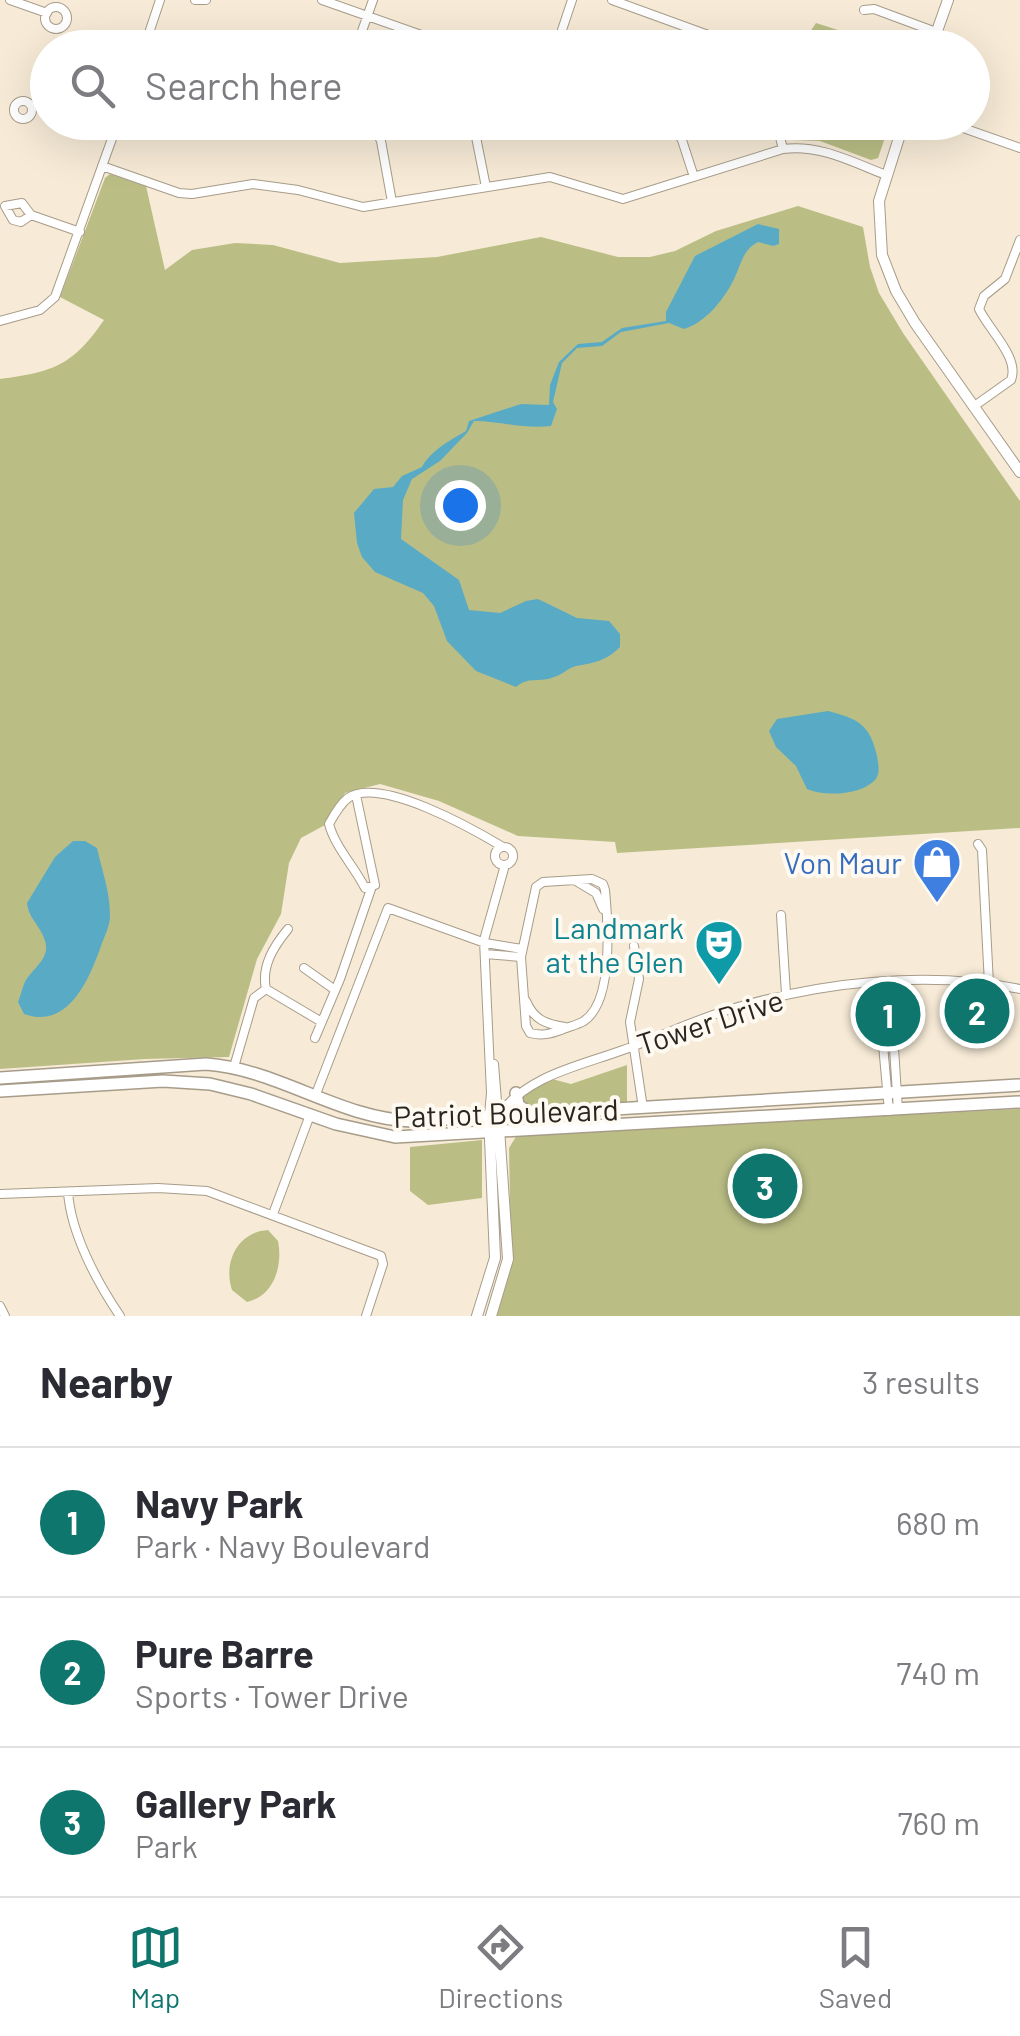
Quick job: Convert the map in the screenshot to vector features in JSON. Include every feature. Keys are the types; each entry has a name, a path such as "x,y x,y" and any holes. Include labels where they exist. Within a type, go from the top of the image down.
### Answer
{"main road":[{"name":"Patriot Boulevard","path":"0,1078 206,1064 234,1067 359,1112 393,1120 1020,1085"},
{"name":"Patriot Boulevard","path":"0,1091 162,1081 210,1084 336,1124 395,1138 1020,1102"},
{"path":"516,1093 518,1105 528,1113"}],"street":[{"path":"10,0 47,12"},
{"path":"150,30 160,0"},
{"path":"195,0 206,0"},
{"path":"322,0 402,30"},
{"path":"362,30 373,0"},
{"path":"562,30 572,0"},
{"path":"612,0 694,30"},
{"path":"937,30 948,0"},
{"path":"864,10 874,8 931,30"},
{"path":"0,103 14,108"},
{"path":"990,137 1020,148"},
{"path":"0,321 40,310 55,296 111,140"},
{"path":"381,140 392,202"},
{"path":"477,140 486,187"},
{"path":"682,140 694,177"},
{"path":"780,140 782,149"},
{"path":"898,140 879,201 882,255 896,291 915,323 1020,472"},
{"path":"102,166 179,193 253,184 298,190 353,206 550,177 623,200 782,149 801,147 886,174"},
{"path":"31,215 17,222 2,205 22,203 31,215 80,232"},
{"path":"974,407 1014,374 1013,362 979,309 984,296 1005,278 1020,240"},
{"path":"371,889 365,888 329,824 348,798 356,794 378,792 430,809 504,847 495,858 505,866 485,943 494,1114 494,1258 477,1316"},
{"path":"314,1038 375,885 356,794"},
{"path":"978,844 982,850 988,984"},
{"path":"574,880 596,892 607,918 606,966 594,1010 586,1020 568,1027 549,1034 530,1033 526,1026 522,953 536,887 543,882 574,880"},
{"path":"316,1094 388,908 522,953"},
{"path":"780,915 786,994"},
{"path":"288,929 273,947 264,977 266,989 320,1021"},
{"path":"634,946 638,979 630,1014 643,1123"},
{"path":"485,954 522,953"},
{"path":"304,968 336,990"},
{"name":"Tower Drive","path":"494,1114 516,1093 542,1078 696,1020 786,994 935,979 1020,988"},
{"path":"893,1111 895,1040 906,982"},
{"path":"869,984 892,1092"},
{"path":"234,1067 254,998 266,989"},
{"path":"524,996 537,1018 568,1027"},
{"path":"883,1043 895,1040"},
{"path":"274,1214 310,1114"},
{"path":"491,1316 508,1260 493,1133"},
{"path":"0,1194 158,1188 207,1191 381,1256 383,1264 366,1316"},
{"path":"68,1192 72,1216 87,1254 120,1316"},
{"path":"0,1306 4,1316"}],"green space":[{"path":"816,23 838,30 811,30"},
{"path":"793,140 884,140 878,158 871,160 820,141"},
{"path":"110,174 146,186 165,270 192,250 235,243 273,245 340,263 437,257 541,237 618,257 650,257 675,251 716,231 798,206 863,227 879,293 1020,501 1020,828 617,853 615,842 518,836 439,801 380,784 345,793 325,825 301,838 289,863 281,914 257,959 229,1057 0,1069 0,379 61,364 82,347 104,320 60,297 105,178"},
{"path":"878,986 901,989 890,1039 873,999"},
{"path":"627,1065 627,1106 520,1108 521,1095 552,1079 571,1084"},
{"path":"1020,1109 1020,1316 492,1316 511,1259 509,1148 517,1135"},
{"path":"482,1140 482,1198 428,1205 410,1191 410,1147"},
{"path":"268,1230 278,1241 278,1270 270,1287 247,1302 232,1290 231,1260 248,1236"}],"water":[{"path":"758,224 779,229 779,244 758,242 752,246 723,297 699,322 684,329 669,323 621,332 602,346 577,348 562,363 551,426 474,421 467,433 440,461 412,479 403,500 401,539 459,580 469,610 500,613 538,599 577,618 609,621 620,634 620,647 610,655 549,679 516,687 476,671 447,641 434,606 423,593 375,572 362,557 354,513 374,489 393,487 402,476 422,467 436,451 466,431 469,421 521,404 549,405 550,385 559,362 578,344 602,342 622,328 666,321 666,312 695,256"},
{"path":"828,711 862,725 871,737 878,774 861,789 833,794 807,789 796,766 776,747 769,731 777,719"},
{"path":"73,841 85,841 97,848 109,898 108,928 90,973 74,999 53,1015 24,1014 18,1002 23,987 46,951 27,903 55,857"}],"place":[{"name":"Von Maur","path":"937,904"},
{"name":"Landmark at the Glen","path":"719,986"},
{"name":"Pure Barre","path":"977,1011"},
{"name":"Navy Park","path":"888,1014"},
{"name":"Gallery Park","path":"765,1186"}]}
